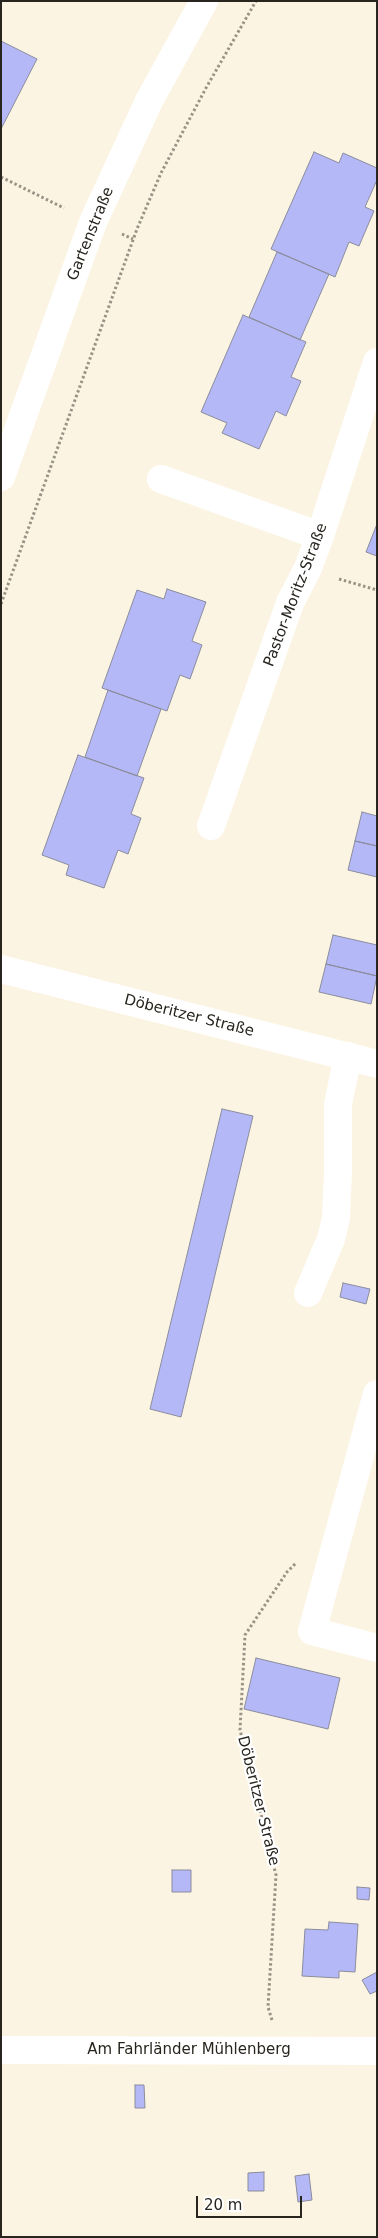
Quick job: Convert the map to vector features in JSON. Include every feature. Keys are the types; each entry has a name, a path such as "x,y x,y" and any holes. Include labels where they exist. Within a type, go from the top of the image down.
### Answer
{"street":[{"name":"Gartenstraße","path":"1,477 94,222 148,101 204,1"},
{"name":"Pastor-Moritz-Straße","path":"211,826 290,603 308,568 320,536 377,362"},
{"path":"161,479 320,536"},
{"name":"Döberitzer Straße","path":"1,969 377,1064"},
{"path":"308,1293 331,1239 336,1218 338,1104 348,1056"},
{"path":"377,1394 312,1631 377,1648"},
{"name":"Am Fahrländer Mühlenberg","path":"1,2050 377,2051"}],"path":[{"path":"1,604 133,239 165,165 210,80 256,1"},
{"path":"308,568 358,586 377,590"},
{"name":"Döberitzer Straße","path":"299,2050 273,2023 268,2006 276,1875 240,1730 245,1635 287,1572 301,1558"}],"building":[{"path":"1,41 37,59 1,129"},
{"path":"314,152 339,163 343,153 377,168 377,180 365,207 374,211 359,246 349,242 335,277 271,249"},
{"path":"277,252 329,274 300,340 249,317"},
{"path":"243,315 306,342 291,377 301,381 286,416 276,411 259,449 222,433 227,423 201,412"},
{"path":"377,524 377,556 366,552"},
{"path":"167,589 206,602 192,641 202,645 190,679 180,675 167,711 102,688 137,590 164,599"},
{"path":"108,690 161,709 137,776 85,757"},
{"path":"78,755 144,778 131,814 141,818 128,854 118,850 104,888 66,875 69,865 42,855"},
{"path":"362,812 377,816 377,846 355,841"},
{"path":"355,841 377,846 377,877 348,870"},
{"path":"333,935 377,945 377,976 326,964"},
{"path":"326,964 377,976 371,1004 319,992"},
{"path":"222,1109 253,1116 181,1417 150,1409"},
{"path":"343,1283 370,1289 366,1304 340,1297"},
{"path":"256,1658 340,1678 328,1729 244,1709"},
{"path":"172,1870 191,1870 191,1892 172,1892"},
{"path":"357,1887 370,1888 369,1900 357,1899"},
{"path":"329,1922 358,1924 355,1972 339,1971 339,1978 302,1976 305,1929 328,1930"},
{"path":"377,1972 377,1991 370,1994 362,1980"},
{"path":"135,2085 144,2085 145,2108 135,2108"},
{"path":"264,2172 264,2191 248,2191 248,2173"},
{"path":"309,2174 312,2200 298,2202 295,2176"}]}
